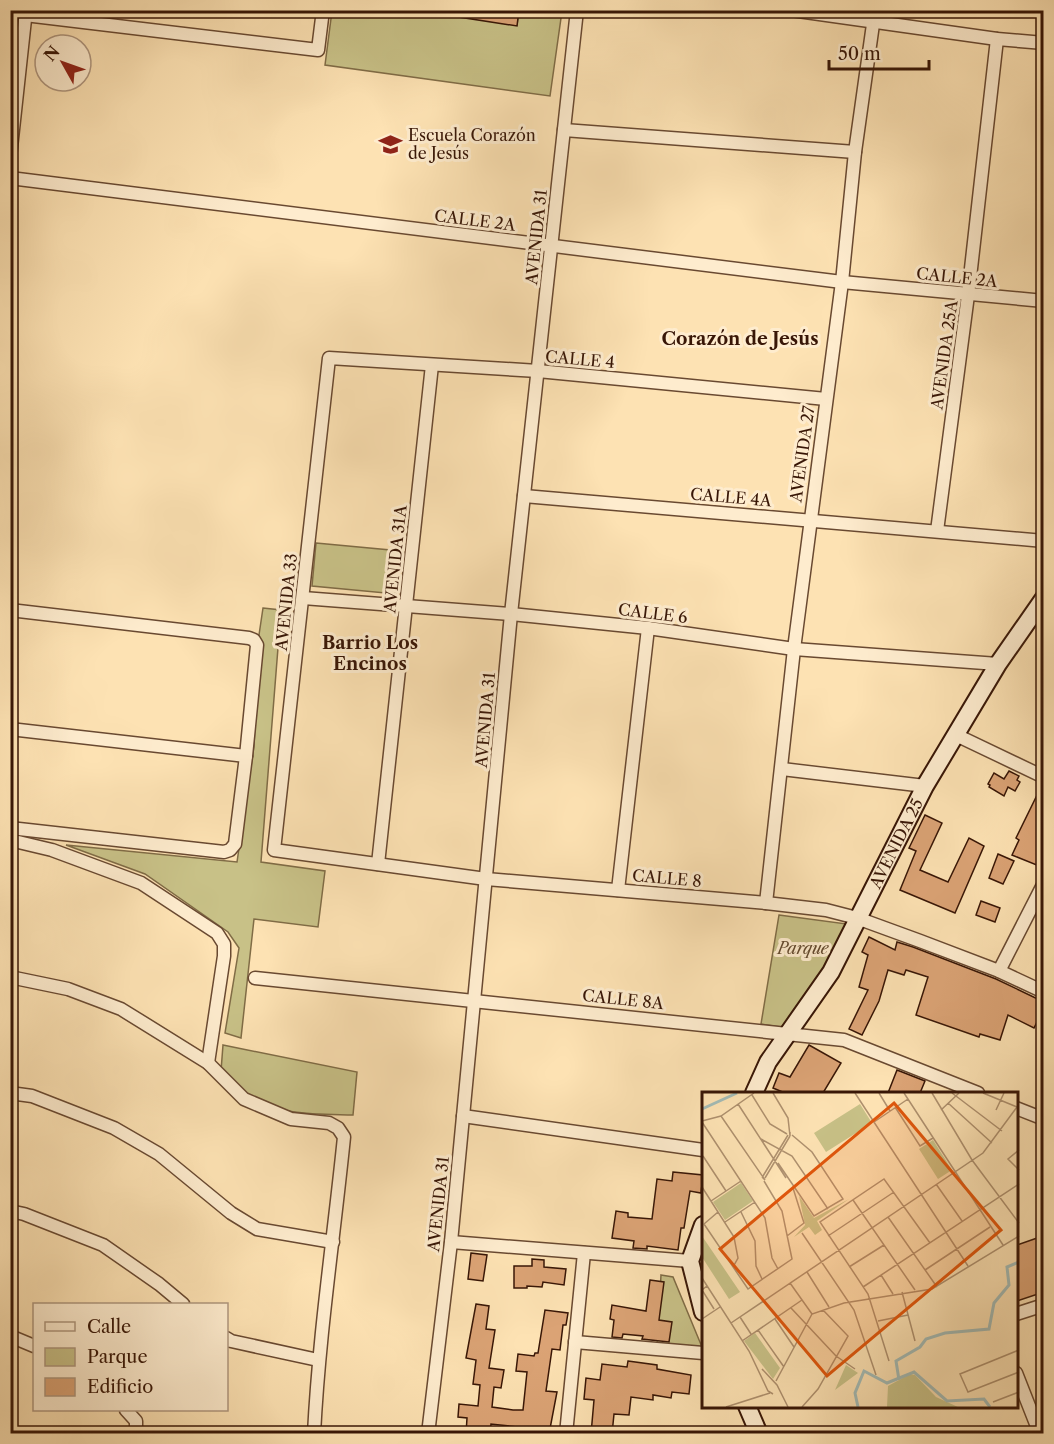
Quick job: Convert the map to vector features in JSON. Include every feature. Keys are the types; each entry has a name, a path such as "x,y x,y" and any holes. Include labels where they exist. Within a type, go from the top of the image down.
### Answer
{"street":[{"path":"10,157 17,49 25,13 318,50 323,10"},
{"name":"AVENIDA 31","path":"428,1434 451,1242 511,614 577,10"},
{"path":"791,10 874,16 997,39 1044,43"},
{"name":"AVENIDA 27","path":"766,903 809,520 842,282 855,153 874,16"},
{"name":"AVENIDA 25A","path":"937,531 968,295 997,39"},
{"path":"564,130 855,153"},
{"name":"CALLE 2A","path":"10,178 842,282 1044,301"},
{"name":"CALLE 4","path":"329,358 538,371 826,399"},
{"name":"AVENIDA 33","path":"274,850 329,358"},
{"name":"AVENIDA 31A","path":"378,864 432,365"},
{"name":"CALLE 4A","path":"524,496 1044,541"},
{"name":"CALLE 6","path":"303,598 511,614 648,628 794,649 998,664"},
{"name":"AVENIDA 25","path":"754,1092 768,1062 831,972 926,786 998,664 1044,598"},
{"path":"10,610 254,640 257,645 235,844 230,850 224,852 10,828"},
{"path":"618,890 648,628"},
{"path":"10,729 246,756"},
{"path":"956,735 1044,777"},
{"path":"782,769 926,786"},
{"path":"10,840 52,850 141,883 216,933 224,944 224,956 208,1063"},
{"name":"CALLE 8","path":"274,850 486,879 826,910 857,918 999,971 1044,992"},
{"path":"999,971 1044,883"},
{"path":"10,977 68,989 121,1009 208,1063 244,1099 291,1119 329,1123 338,1128 344,1137 318,1360 314,1434"},
{"name":"CALLE 8A","path":"255,978 844,1040 975,1092"},
{"path":"10,1093 32,1096 114,1128 159,1154 231,1213 256,1229 333,1242"},
{"path":"1018,1108 1044,1119"},
{"path":"463,1116 702,1150"},
{"path":"10,1211 24,1214 103,1245 159,1284 181,1303"},
{"path":"702,1228 690,1261 702,1310"},
{"path":"451,1242 690,1261"},
{"path":"566,1434 584,1252"},
{"path":"1018,1314 1044,1305"},
{"path":"10,1336 33,1346"},
{"path":"228,1339 318,1360"},
{"path":"575,1342 702,1353"},
{"path":"1018,1376 1040,1434"},
{"path":"747,1408 759,1434"},
{"path":"127,1411 136,1421 136,1434"}],"green space":[{"path":"332,11 468,11 517,25 519,11 562,11 550,96 325,65"},
{"path":"316,543 401,551 396,594 312,586"},
{"path":"263,608 281,610 261,862 325,871 318,927 254,919 241,1038 225,1033 239,948 228,932 145,874 66,845 237,862 254,746 259,635"},
{"name":"Parque","path":"779,915 847,924 824,973 787,1028 761,1024"},
{"path":"223,1045 357,1072 353,1115 300,1113 261,1103 242,1091 221,1071"},
{"path":"661,1275 673,1277 702,1347 696,1353 657,1346"}],"building":[{"path":"460,10 519,10 517,26 459,17"},
{"path":"1009,771 1019,776 1017,780 1020,782 1015,791 1008,787 1004,796 989,787 988,784 994,773 1004,779"},
{"path":"1044,785 1044,868 1012,855 1019,840 1016,838"},
{"path":"925,815 942,823 920,870 948,882 969,838 984,846 955,913 900,890 916,851 909,848"},
{"path":"998,854 1014,861 1003,884 989,878"},
{"path":"981,901 1000,908 995,922 976,915"},
{"path":"869,937 895,950 897,942 913,947 996,979 1044,1002 1044,1008 1034,1028 1008,1015 1000,1040 980,1034 979,1037 916,1015 928,977 906,970 904,975 888,970 879,1001 862,1035 849,1029 868,990 859,987 868,955 862,952"},
{"path":"809,1045 841,1063 824,1092 783,1092 773,1088 779,1073 790,1077"},
{"path":"897,1070 925,1081 920,1092 888,1092"},
{"path":"673,1172 702,1175 701,1193 690,1191 678,1250 647,1246 647,1249 633,1248 634,1241 612,1238 616,1211 628,1213 628,1217 652,1219 657,1179 672,1181"},
{"path":"1040,1237 1044,1247 1044,1292 1018,1301 1018,1245"},
{"path":"471,1253 487,1255 483,1281 468,1279"},
{"path":"532,1259 544,1260 544,1267 566,1269 564,1285 543,1282 542,1287 514,1288 514,1266 532,1266"},
{"path":"650,1280 664,1282 659,1320 672,1322 669,1342 623,1334 622,1338 612,1337 614,1320 610,1319 612,1305 646,1311"},
{"path":"476,1304 489,1306 486,1329 495,1330 489,1368 504,1370 501,1388 494,1387 492,1407 513,1410 523,1410 527,1372 516,1371 518,1354 534,1356 538,1353 545,1310 568,1313 566,1325 563,1325 560,1350 552,1349 546,1391 557,1392 549,1434 535,1434 536,1429 491,1424 490,1434 466,1434 467,1418 458,1417 459,1404 478,1406 480,1385 473,1384 476,1360 466,1358"},
{"path":"628,1361 657,1365 657,1369 691,1375 689,1394 672,1392 671,1398 653,1395 653,1400 631,1397 629,1415 614,1414 612,1434 591,1434 594,1400 584,1399 586,1378 600,1380 602,1364 627,1367"}],"place":[{"name":"Escuela Corazón de Jesús","path":"390,144"}],"district":[{"name":"Corazón de Jesús","path":"740,339"},
{"name":"Barrio Los Encinos","path":"370,653"}]}
